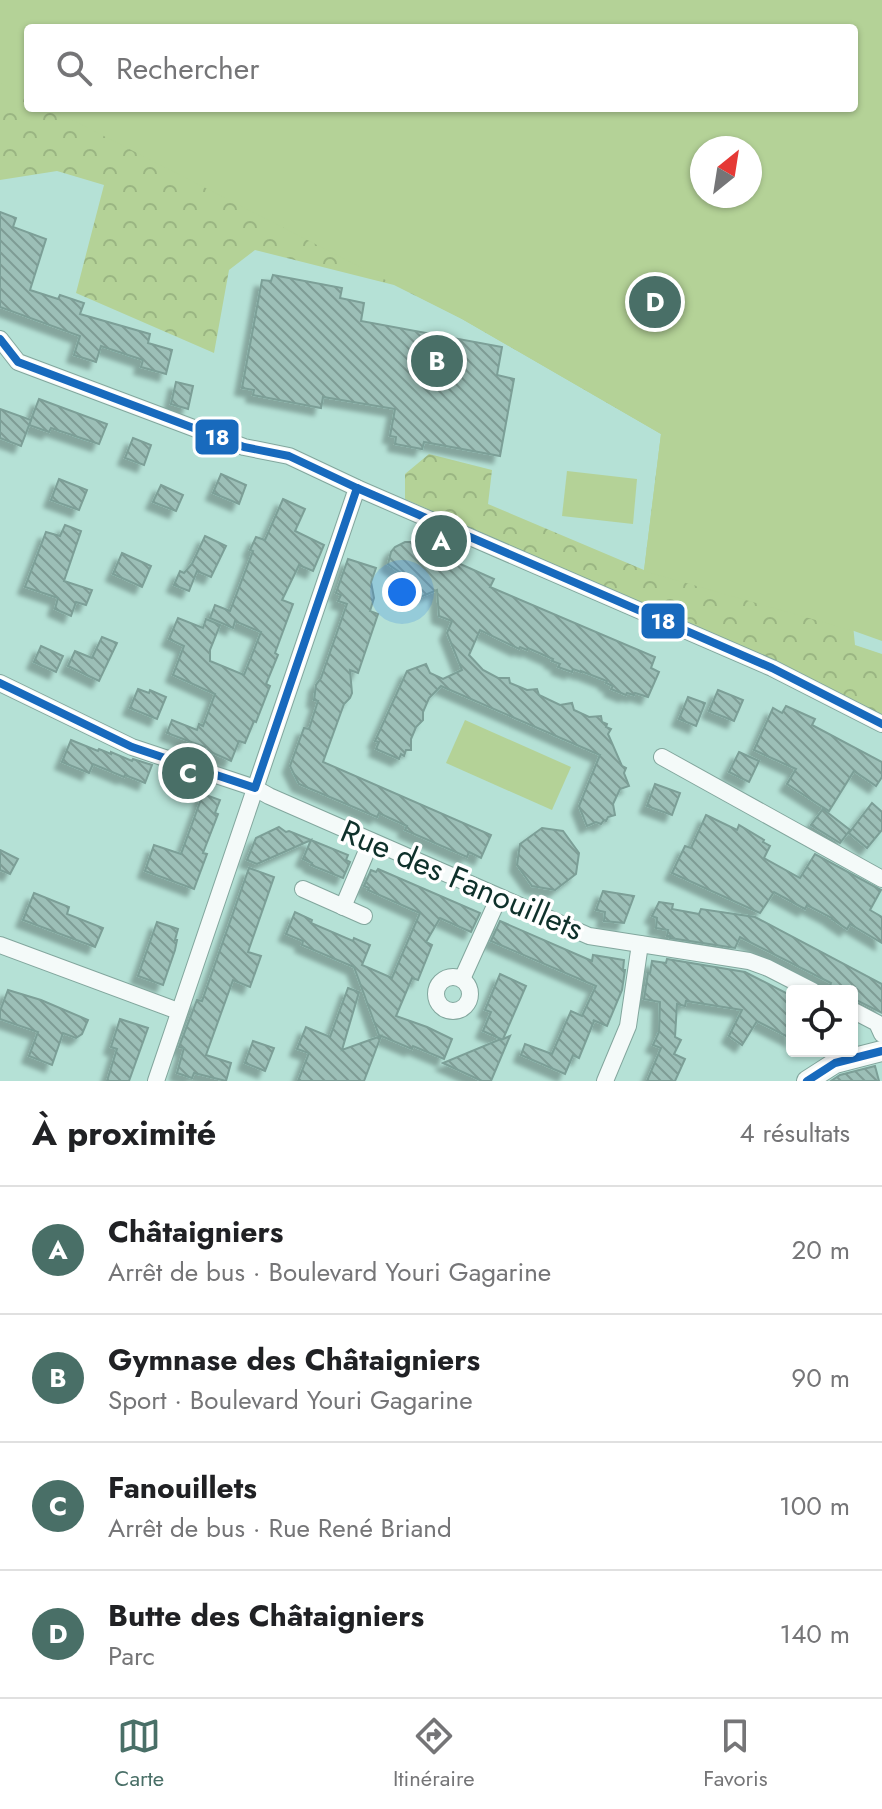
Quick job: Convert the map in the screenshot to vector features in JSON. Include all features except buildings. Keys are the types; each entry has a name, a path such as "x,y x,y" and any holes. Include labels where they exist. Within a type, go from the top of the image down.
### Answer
{"street":[{"path":"0,339 18,362 244,447 289,456 772,668 882,724"},
{"path":"156,1081 357,488"},
{"name":"Rue des Fanouillets","path":"0,683 132,747 255,788 589,936 749,961 801,985"},
{"path":"662,757 882,879"},
{"path":"343,907 371,841"},
{"path":"303,889 364,916"},
{"path":"462,979 499,897"},
{"path":"605,1081 628,1026 640,944"},
{"path":"0,945 178,1011"},
{"path":"858,1014 880,1027"},
{"path":"807,1081 835,1063 882,1051"}],"green space":[{"path":"0,0 24,24 24,112 386,112 852,614 855,645 882,654 882,715 656,610 405,499 405,474 429,454 492,470 488,504 644,570 661,434 462,319 394,285 255,250 229,270 214,353 76,293 104,185 57,171 0,180"},
{"path":"0,0 882,0 882,641 644,571 661,434 462,319 57,112 858,112 858,24 24,24 24,95 0,83"},
{"path":"567,471 637,479 633,524 562,516"},
{"path":"465,720 571,767 552,810 446,763"}],"transit line":[{"name":"18","path":"0,339 18,362 244,447 289,456 772,668 882,724"},
{"name":"18","path":"0,683 132,747 255,788 357,488"},
{"name":"18","path":"807,1081 835,1063 882,1051"}],"place":[{"name":"Butte des Châtaigniers","path":"655,302"},
{"name":"Gymnase des Châtaigniers","path":"437,361"},
{"name":"Châtaigniers","path":"441,541"},
{"name":"Fanouillets","path":"188,773"}]}
